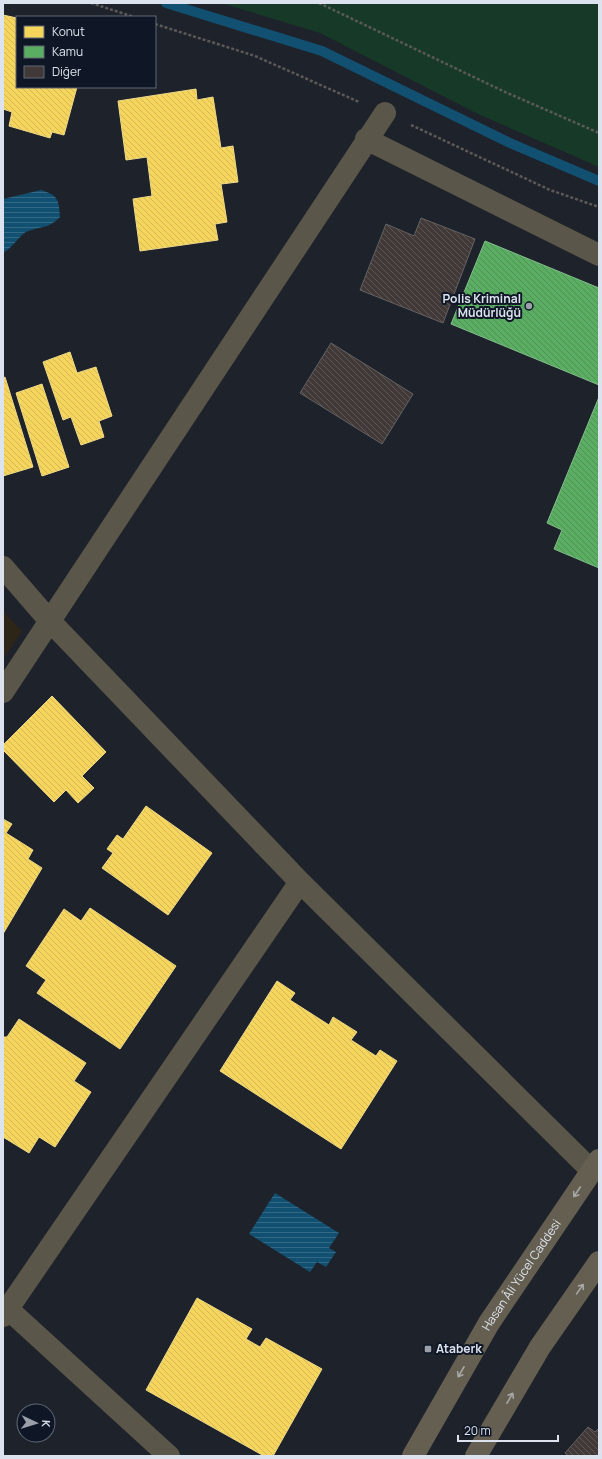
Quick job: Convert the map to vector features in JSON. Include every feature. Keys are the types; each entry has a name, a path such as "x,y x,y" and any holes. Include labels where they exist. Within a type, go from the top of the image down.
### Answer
{"main road":[{"name":"Hasan Âli Yücel Caddesi","path":"413,1456 489,1323 595,1165"},
{"path":"476,1456 540,1347 599,1262"}],"street":[{"path":"3,692 366,139 385,113"},
{"path":"366,139 599,255"},
{"path":"3,567 49,620 300,882 595,1165"},
{"path":"169,1456 6,1312 300,882"}],"path":[{"path":"91,3 131,16"},
{"path":"319,3 505,92 599,133"}],"shaded area":[{"path":"3,611 22,631 3,660"}],"green space":[{"path":"221,3 599,3 599,167 478,114 320,33"}],"water":[{"path":"41,190 54,196 58,202 60,217 52,224 24,233 10,248 3,253 3,199"},
{"path":"275,1193 339,1233 329,1248 336,1252 326,1267 317,1262 310,1272 249,1234"}],"building: Konut":[{"path":"3,15 16,18 16,88 77,88 64,135 52,132 50,138 9,126 12,112 3,109"},
{"path":"196,89 197,100 213,97 221,148 233,146 238,182 221,184 227,222 215,224 218,240 140,251 133,199 152,196 147,157 126,160 118,101"},
{"path":"70,352 77,373 96,367 112,416 99,421 104,437 81,445 71,417 63,420 43,362"},
{"path":"5,377 33,467 3,476 3,378"},
{"path":"42,384 69,467 42,476 16,393"},
{"path":"52,696 106,752 82,776 94,788 78,803 66,790 54,802 3,750 3,745"},
{"path":"146,806 212,853 168,915 102,868 113,853 107,849 117,835 123,839"},
{"path":"3,819 12,824 6,833 33,850 28,859 42,868 3,934"},
{"path":"90,908 176,966 120,1049 37,993 46,980 26,966 64,909 81,921"},
{"path":"277,981 295,993 290,1000 329,1025 333,1017 357,1032 351,1040 376,1056 380,1050 397,1061 341,1149 220,1071"},
{"path":"19,1019 86,1063 74,1081 91,1092 55,1147 39,1137 29,1153 3,1137 3,1037 7,1037"},
{"path":"197,1298 252,1329 246,1339 260,1347 266,1338 322,1369 273,1456 264,1456 146,1390"}],"building: Kamu":[{"name":"Polis Kriminal Müdürlüğü","path":"485,241 599,288 599,385 451,324"},
{"path":"599,397 599,568 554,549 562,530 547,523"}],"building: Diğer":[{"path":"421,218 475,239 443,323 360,290 386,224 414,236"},
{"path":"331,343 413,394 382,444 300,393"},
{"path":"588,1427 595,1432 599,1428 599,1456 569,1456 565,1453"}],"waterway":[{"path":"166,3 322,51 510,143 599,181"}],"place":[{"name":"Polis Kriminal Müdürlüğü","path":"529,306"},
{"name":"Ataberk","path":"428,1349"}]}
